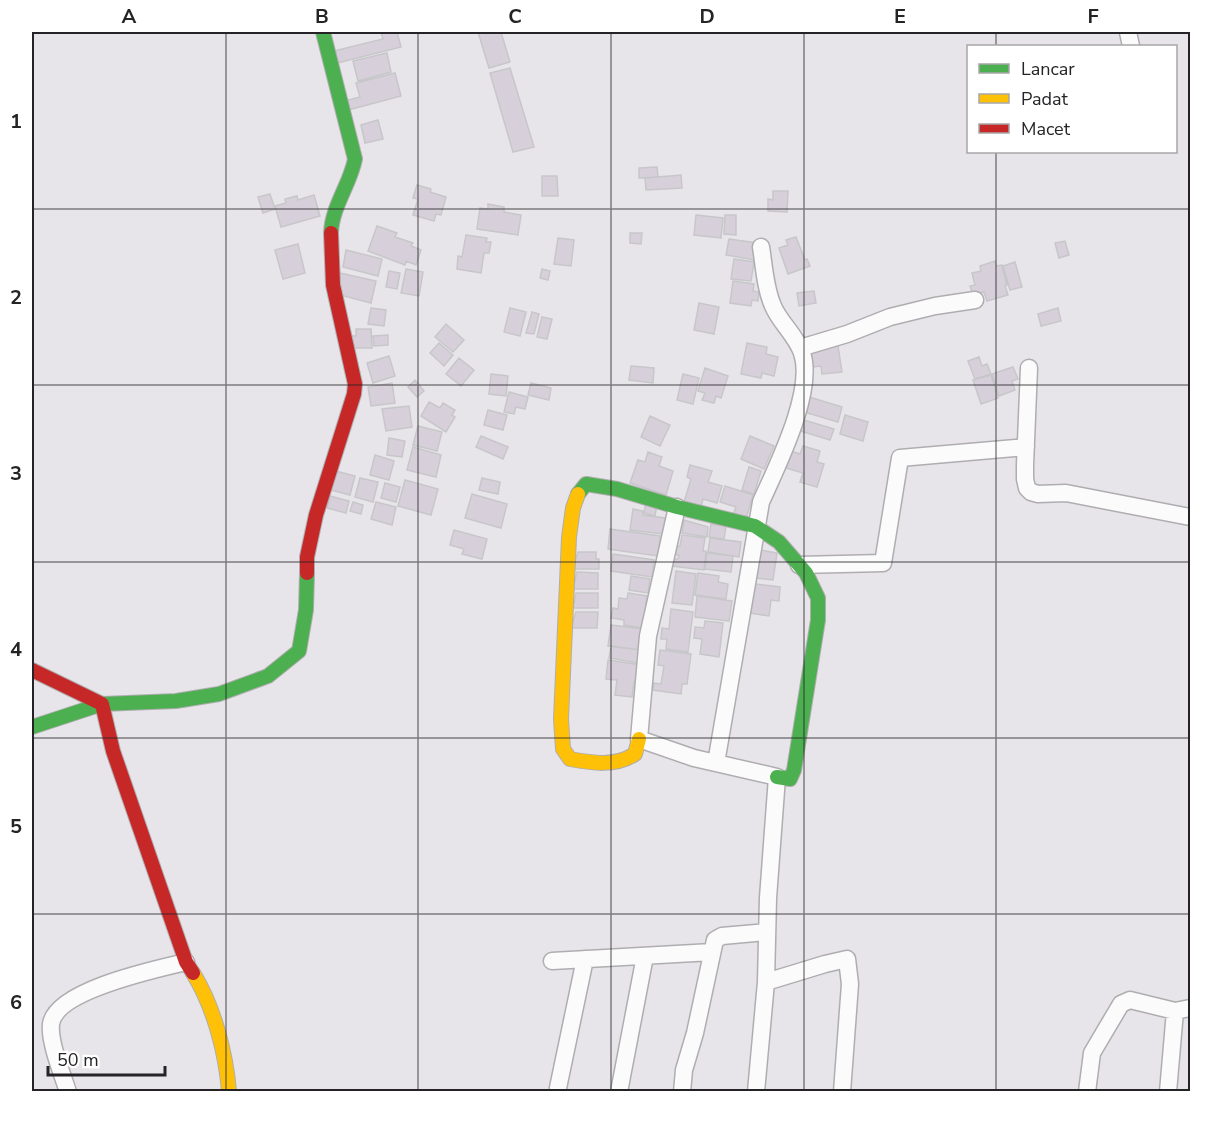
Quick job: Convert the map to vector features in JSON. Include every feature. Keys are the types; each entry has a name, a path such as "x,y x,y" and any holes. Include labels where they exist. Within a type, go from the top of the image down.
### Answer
{"street":[{"path":"32,727 102,704 176,701 219,694 268,676 299,651 306,610 307,557 316,515 354,394 355,384 333,288 330,252 333,216 351,175 355,159 323,32"},
{"path":"716,763 755,526 761,502 778,464 804,392 804,365 801,348 772,304 761,247"},
{"path":"801,348 848,334 890,317 935,306 975,300"},
{"path":"1029,368 1025,478 1027,488 1031,492 1065,493 1191,517"},
{"path":"799,565 883,563 900,458 1026,447"},
{"path":"639,739 694,758 777,777 790,779 794,770 818,620 818,598 813,585 799,565 778,542 755,526 591,483 583,485 579,490 572,511 569,537 561,719 563,749 570,759 586,762 627,760 635,754 639,739 648,636 677,507"},
{"path":"32,670 102,704"},
{"path":"102,704 113,751 186,962 200,984 214,1022 227,1069 229,1092"},
{"path":"756,1092 766,982 777,777"},
{"path":"682,1092 684,1070 695,1033 715,940 722,936 767,932"},
{"path":"552,961 712,952"},
{"path":"619,1092 645,956"},
{"path":"558,1088 585,959"},
{"path":"766,982 847,959 850,984 842,1092"},
{"path":"68,1092 51,1035 54,1016 61,1008 82,994 107,983 186,962"},
{"path":"1087,1092 1092,1053 1121,1004 1130,1000 1183,1010 1168,1092"}],"building":[{"path":"381,32 397,32 401,47 337,63 334,51 383,39"},
{"path":"478,32 501,32 510,62 489,68"},
{"path":"387,53 391,72 358,81 353,61"},
{"path":"510,68 534,147 513,152 490,73"},
{"path":"395,73 401,96 348,110 345,101 360,97 356,83"},
{"path":"378,120 383,139 365,143 361,125"},
{"path":"657,167 658,177 639,178 639,168"},
{"path":"681,175 682,188 646,190 645,178"},
{"path":"542,176 557,176 558,196 542,196"},
{"path":"417,185 446,197 441,215 436,214 434,221 413,215 418,199 413,198"},
{"path":"773,191 788,191 787,212 768,211 768,199 773,200"},
{"path":"270,194 275,209 263,213 258,197"},
{"path":"314,195 320,216 281,227 275,206 286,203 285,199 297,196 298,200"},
{"path":"488,204 504,207 504,212 521,215 518,235 477,229 480,208 488,209"},
{"path":"696,215 723,218 721,238 694,235"},
{"path":"725,215 736,215 736,235 724,234"},
{"path":"377,226 397,233 395,237 413,243 411,246 421,250 416,265 406,261 405,265 368,251"},
{"path":"630,233 642,233 641,244 630,243"},
{"path":"466,235 487,238 486,242 491,242 489,253 484,253 481,273 457,269 458,256 462,257"},
{"path":"796,237 805,260 807,259 810,266 788,274 779,248 788,245 786,240"},
{"path":"558,238 574,240 571,266 554,264"},
{"path":"729,239 757,243 754,260 726,255"},
{"path":"1065,241 1069,255 1059,258 1055,243"},
{"path":"298,244 305,273 283,279 275,250"},
{"path":"346,250 382,259 378,276 343,267"},
{"path":"734,259 754,262 751,281 731,279"},
{"path":"995,261 996,266 1002,265 1008,295 987,301 984,292 973,295 970,286 975,285 972,273 981,271 980,266"},
{"path":"1015,262 1022,287 1010,290 1003,266"},
{"path":"406,269 423,272 419,296 401,293"},
{"path":"542,269 550,271 548,280 540,278"},
{"path":"389,271 400,273 397,289 386,287"},
{"path":"340,273 376,281 371,303 340,295"},
{"path":"733,281 754,284 753,291 759,292 758,301 752,300 751,306 730,303"},
{"path":"814,291 816,303 799,306 797,293"},
{"path":"699,303 719,307 714,334 694,330"},
{"path":"371,308 386,310 384,326 368,324"},
{"path":"510,308 526,312 520,336 504,332"},
{"path":"1058,308 1061,321 1041,326 1038,314"},
{"path":"532,312 539,314 534,334 526,333"},
{"path":"542,317 552,319 547,339 537,337"},
{"path":"446,324 464,340 453,352 435,337"},
{"path":"356,329 371,329 372,348 351,348 351,336 356,336"},
{"path":"388,335 388,345 374,346 373,336"},
{"path":"439,343 453,355 444,366 430,353"},
{"path":"747,343 767,347 766,354 778,357 774,376 762,373 761,378 741,374"},
{"path":"838,346 842,372 822,374 821,366 813,367 810,349"},
{"path":"389,356 395,376 373,383 367,363"},
{"path":"979,357 982,366 987,364 991,374 975,379 968,361"},
{"path":"459,358 474,370 461,386 446,374"},
{"path":"631,366 654,368 653,383 629,380"},
{"path":"1013,367 1018,379 1012,381 1015,390 999,396 992,374"},
{"path":"705,368 728,376 721,398 716,396 714,403 702,400 705,393 698,391"},
{"path":"491,374 508,376 506,396 489,394"},
{"path":"683,374 699,378 693,404 677,400"},
{"path":"991,375 998,398 981,404 973,380"},
{"path":"415,380 424,391 417,397 408,387"},
{"path":"392,383 395,403 371,406 368,387"},
{"path":"531,383 551,388 549,400 528,395"},
{"path":"509,392 528,397 525,409 516,407 514,414 504,412"},
{"path":"806,396 842,407 838,422 801,411"},
{"path":"429,402 440,408 443,403 455,410 452,415 455,417 446,432 421,416"},
{"path":"409,406 412,427 386,431 382,409"},
{"path":"488,410 507,415 503,430 484,425"},
{"path":"845,415 868,422 863,441 840,434"},
{"path":"650,416 670,425 660,446 641,437"},
{"path":"797,418 834,429 830,440 794,429"},
{"path":"418,426 442,432 437,451 413,445"},
{"path":"481,436 508,447 503,459 476,447"},
{"path":"750,436 774,446 764,469 741,459"},
{"path":"389,438 405,441 402,457 387,455"},
{"path":"803,446 820,451 817,462 824,464 817,487 800,482 803,473 786,468 791,451 800,454"},
{"path":"413,447 441,455 436,477 407,470"},
{"path":"648,452 662,457 659,466 673,471 666,495 630,483 638,460 645,462"},
{"path":"375,455 394,461 389,480 370,475"},
{"path":"690,465 712,471 708,482 722,486 717,503 703,499 701,507 684,502 691,479 687,477"},
{"path":"749,467 761,471 754,494 742,490"},
{"path":"332,470 355,476 350,495 327,489"},
{"path":"360,478 378,482 373,502 355,497"},
{"path":"482,478 500,482 498,494 479,490"},
{"path":"405,480 438,489 431,515 398,506"},
{"path":"385,483 400,487 396,502 381,498"},
{"path":"725,486 753,495 746,519 733,515 736,507 720,502"},
{"path":"472,494 507,504 501,528 465,518"},
{"path":"330,496 349,501 346,513 327,508"},
{"path":"353,502 363,505 361,514 350,511"},
{"path":"376,502 396,507 392,525 371,519"},
{"path":"646,502 657,504 655,516 644,513"},
{"path":"633,509 643,511 643,515 665,518 663,534 630,530"},
{"path":"684,520 708,527 707,537 682,533"},
{"path":"711,524 726,526 724,539 709,537"},
{"path":"610,529 660,536 658,556 608,549"},
{"path":"454,530 487,539 482,559 462,554 464,549 450,545"},
{"path":"682,535 705,538 704,570 672,566 673,559 678,559 677,546 680,546"},
{"path":"710,538 741,542 739,557 708,552"},
{"path":"760,550 777,553 773,580 756,578"},
{"path":"578,552 596,552 599,569 573,569"},
{"path":"707,553 733,556 731,572 705,569"},
{"path":"613,554 654,560 652,577 611,571"},
{"path":"676,571 696,574 692,605 672,603"},
{"path":"577,572 598,573 598,589 573,589"},
{"path":"698,573 719,576 718,582 728,584 726,599 695,595"},
{"path":"631,576 650,579 648,593 629,590"},
{"path":"748,583 780,587 779,601 771,600 769,616 750,613 752,597"},
{"path":"576,593 598,593 598,608 573,608"},
{"path":"628,593 647,596 643,628 624,625 624,620 611,618 613,608 618,609 619,598 627,599"},
{"path":"697,596 732,601 729,621 695,617"},
{"path":"671,609 693,612 688,652 666,649 667,639 661,639 662,628 669,629"},
{"path":"576,612 598,612 597,628 571,628"},
{"path":"705,621 723,623 719,657 700,654 702,639 694,638 695,627 704,628"},
{"path":"611,625 643,629 640,650 608,646"},
{"path":"611,646 640,650 638,663 609,658"},
{"path":"660,650 691,654 687,684 682,684 681,694 653,690 654,683 661,684 664,666 658,665"},
{"path":"608,660 641,665 639,683 634,682 632,697 615,695 617,680 606,679"}],"traffic: fast":[{"path":"323,32 355,159 334,214 331,233"},
{"path":"578,494 586,484 617,489 677,507 755,526 779,542 806,573 818,598 818,620 794,770 790,779 777,777"},
{"path":"32,727 102,704 176,701 219,694 268,676 299,651 306,610 307,573"}],"traffic: slow":[{"path":"578,494 573,508 569,537 561,719 563,749 570,759 595,763 620,761 635,754 639,739"},
{"path":"193,973 207,1000 218,1031 229,1092"}],"traffic: jam":[{"path":"307,573 307,557 316,515 354,394 355,384 333,285 331,233"},
{"path":"32,670 102,704 113,751 186,962 193,973"}]}
